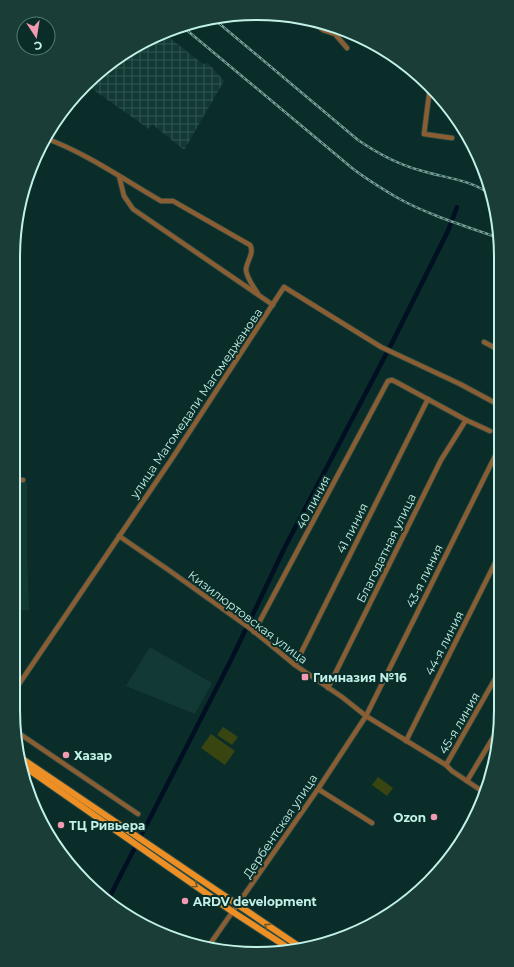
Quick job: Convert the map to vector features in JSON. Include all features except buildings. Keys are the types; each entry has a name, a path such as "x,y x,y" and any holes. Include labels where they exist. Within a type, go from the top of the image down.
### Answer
{"main road":[{"path":"26,762 142,844 233,912 284,945"},
{"path":"28,769 132,837"},
{"path":"142,844 295,944"}],"street":[{"path":"322,29 335,34 347,48"},
{"path":"429,94 424,134 452,138"},
{"path":"51,141 64,146 119,176 161,202 173,201 250,245 252,251 246,270 258,294"},
{"name":"улица Магомедали Магомеджановa","path":"20,683 273,305 133,209 124,196 119,176"},
{"path":"273,305 284,287 381,347 460,384 494,403"},
{"path":"484,342 494,347"},
{"name":"40 линия","path":"253,631 388,381 392,380 428,400"},
{"path":"428,400 490,431"},
{"name":"41 линия","path":"295,665 428,400"},
{"name":"Благодатная улица","path":"328,688 441,460 466,420"},
{"name":"43-я линия","path":"366,716 494,458"},
{"name":"Кизилюртовская улица","path":"119,536 245,625 295,665 366,716 446,765 452,771 480,790"},
{"name":"44-я линия","path":"406,741 494,565"},
{"name":"45-я линия","path":"446,765 494,681"},
{"name":"Дербентская улица","path":"212,942 318,789 366,716"},
{"path":"22,735 138,814"},
{"path":"467,781 492,739"},
{"path":"318,789 372,823"}],"shaded area":[{"path":"169,37 203,64 208,63 224,81 184,150 152,124 149,129 90,88 125,60 152,44"},
{"path":"20,483 27,483 29,610 20,610"},
{"path":"150,647 212,683 195,714 126,686"}],"green space":[{"path":"223,727 238,737 232,745 217,735"},
{"path":"211,734 235,751 225,765 201,748"},
{"path":"378,777 393,788 387,796 372,785"}],"waterway":[{"path":"110,896 231,660 285,547 393,341 448,231 457,207"}],"railway":[{"path":"219,23 365,145 387,158 403,165 428,173 466,182 484,190"},
{"path":"188,31 368,180 396,197 421,209 493,236"}],"place":[{"name":"Гимназия №16","path":"305,677"},
{"name":"Хазар","path":"66,755"},
{"name":"Ozon","path":"434,817"},
{"name":"ТЦ Ривьера","path":"61,825"},
{"name":"ARDV development","path":"185,901"}]}
